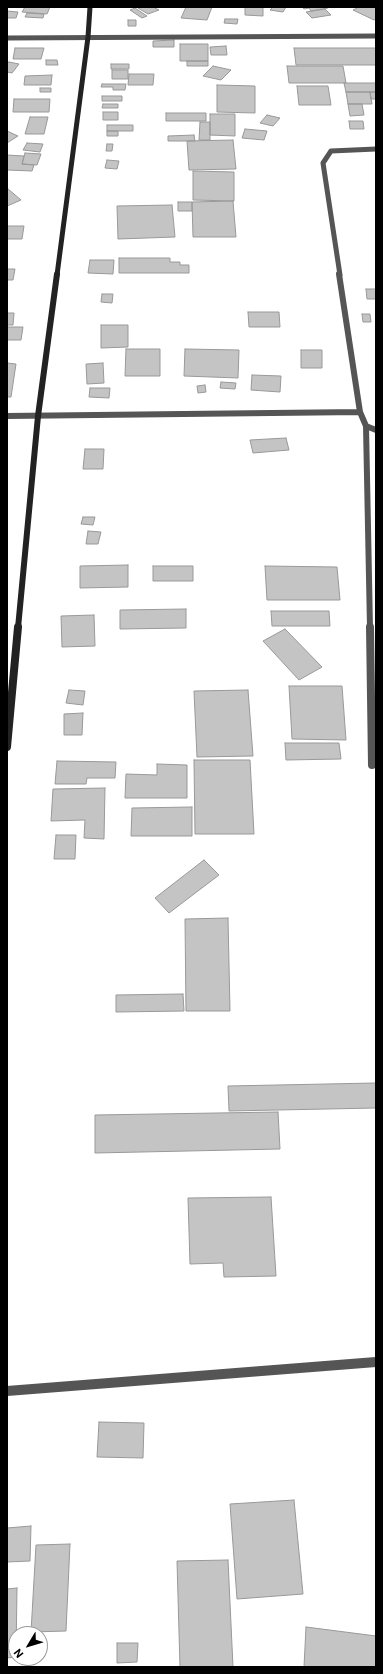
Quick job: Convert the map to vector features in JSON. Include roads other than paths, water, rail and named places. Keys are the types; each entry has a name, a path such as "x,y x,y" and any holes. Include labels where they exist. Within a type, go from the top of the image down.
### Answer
{"street":[{"path":"7,747 38,416 88,37 90,7"},
{"path":"7,38 376,36"},
{"path":"372,765 366,426 360,412 323,163 331,151 376,149"},
{"path":"7,416 360,412"},
{"path":"366,426 376,430"},
{"path":"7,1391 376,1362"}]}
